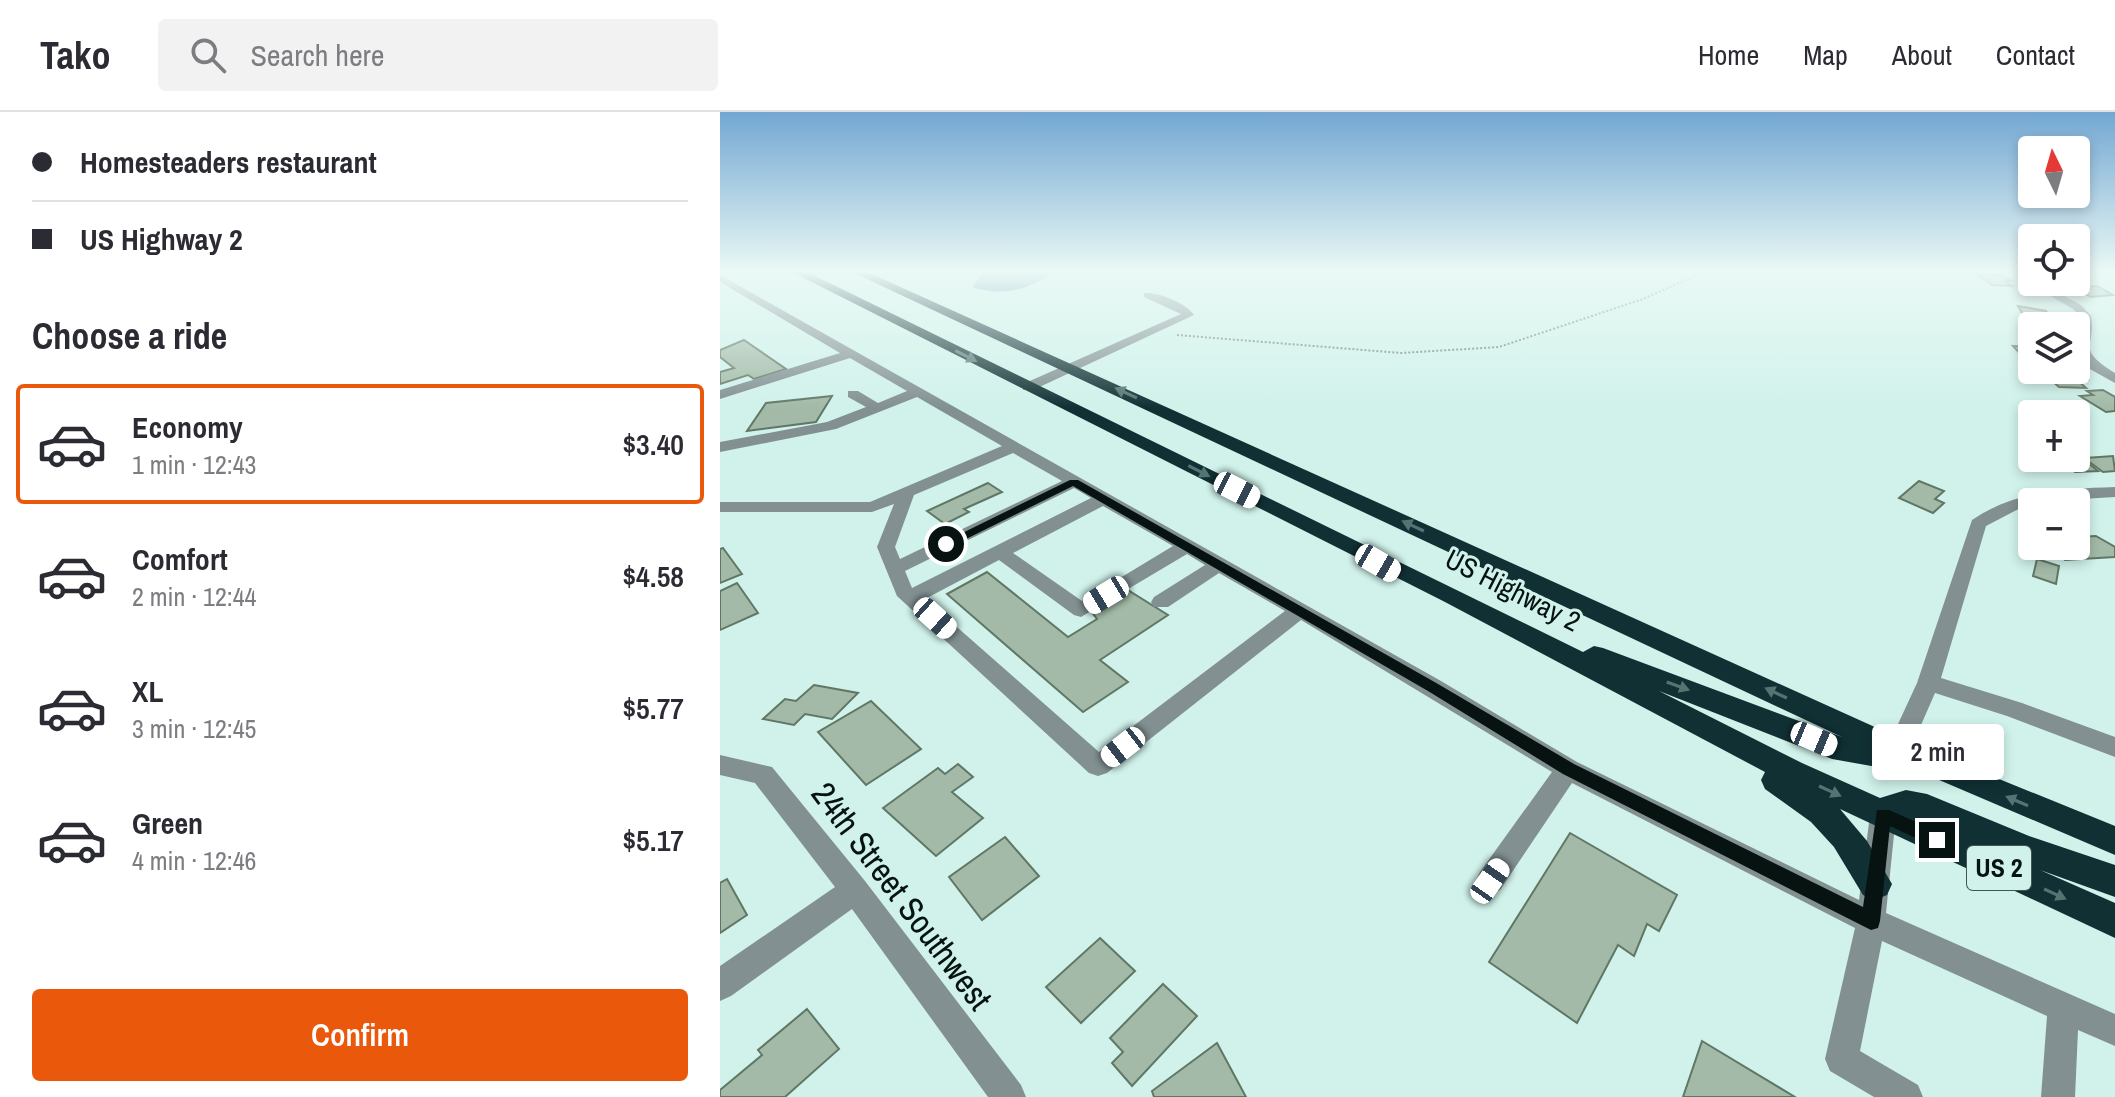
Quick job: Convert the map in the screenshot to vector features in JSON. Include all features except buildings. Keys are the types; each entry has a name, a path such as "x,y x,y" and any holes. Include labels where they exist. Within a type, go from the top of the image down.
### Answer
{"highway":[{"name":"US Highway 2","path":"888,317 1499,620 1791,772 2115,921"},
{"name":"US Highway 2","path":"958,317 1898,750 2115,841"},
{"path":"1364,554 1566,670 1792,788 1832,819 1853,846 1875,884"},
{"path":"1499,620 1832,747 1877,755 1898,750"},
{"path":"1883,815 1894,805 1906,803 1927,807 2023,849 2115,881"}],"street":[{"path":"789,317 920,391 1011,448 1433,687 1568,769 1871,921 2115,1030"},
{"path":"1028,387 1184,317"},
{"path":"2086,317 2081,345 2093,365 2115,379"},
{"path":"720,395 852,353"},
{"path":"720,447 743,440 823,428 920,391"},
{"path":"853,394 877,408"},
{"path":"720,507 872,507 1011,448"},
{"path":"895,569 1074,482"},
{"path":"1898,750 1928,683 1978,524 1997,508 2024,499 2115,492"},
{"path":"906,494 886,547 904,591 1098,766 1298,612"},
{"path":"912,597 1103,499"},
{"path":"1000,552 1081,610 1187,546"},
{"path":"1161,602 1217,565"},
{"path":"1928,683 2014,709 2115,747"},
{"name":"24th Street Southwest","path":"720,765 763,774 855,890 1009,1097"},
{"path":"1490,881 1568,769"},
{"path":"1883,815 1871,921 1842,1059 1906,1097"},
{"path":"720,985 855,890"},
{"path":"2058,1097 2063,1007"}],"path":[{"path":"1172,334 1401,353 1464,352 1523,341 1592,317"}],"route":[{"path":"946,544 1074,482 1433,687 1568,769 1871,921 1883,815 1937,840"}]}
